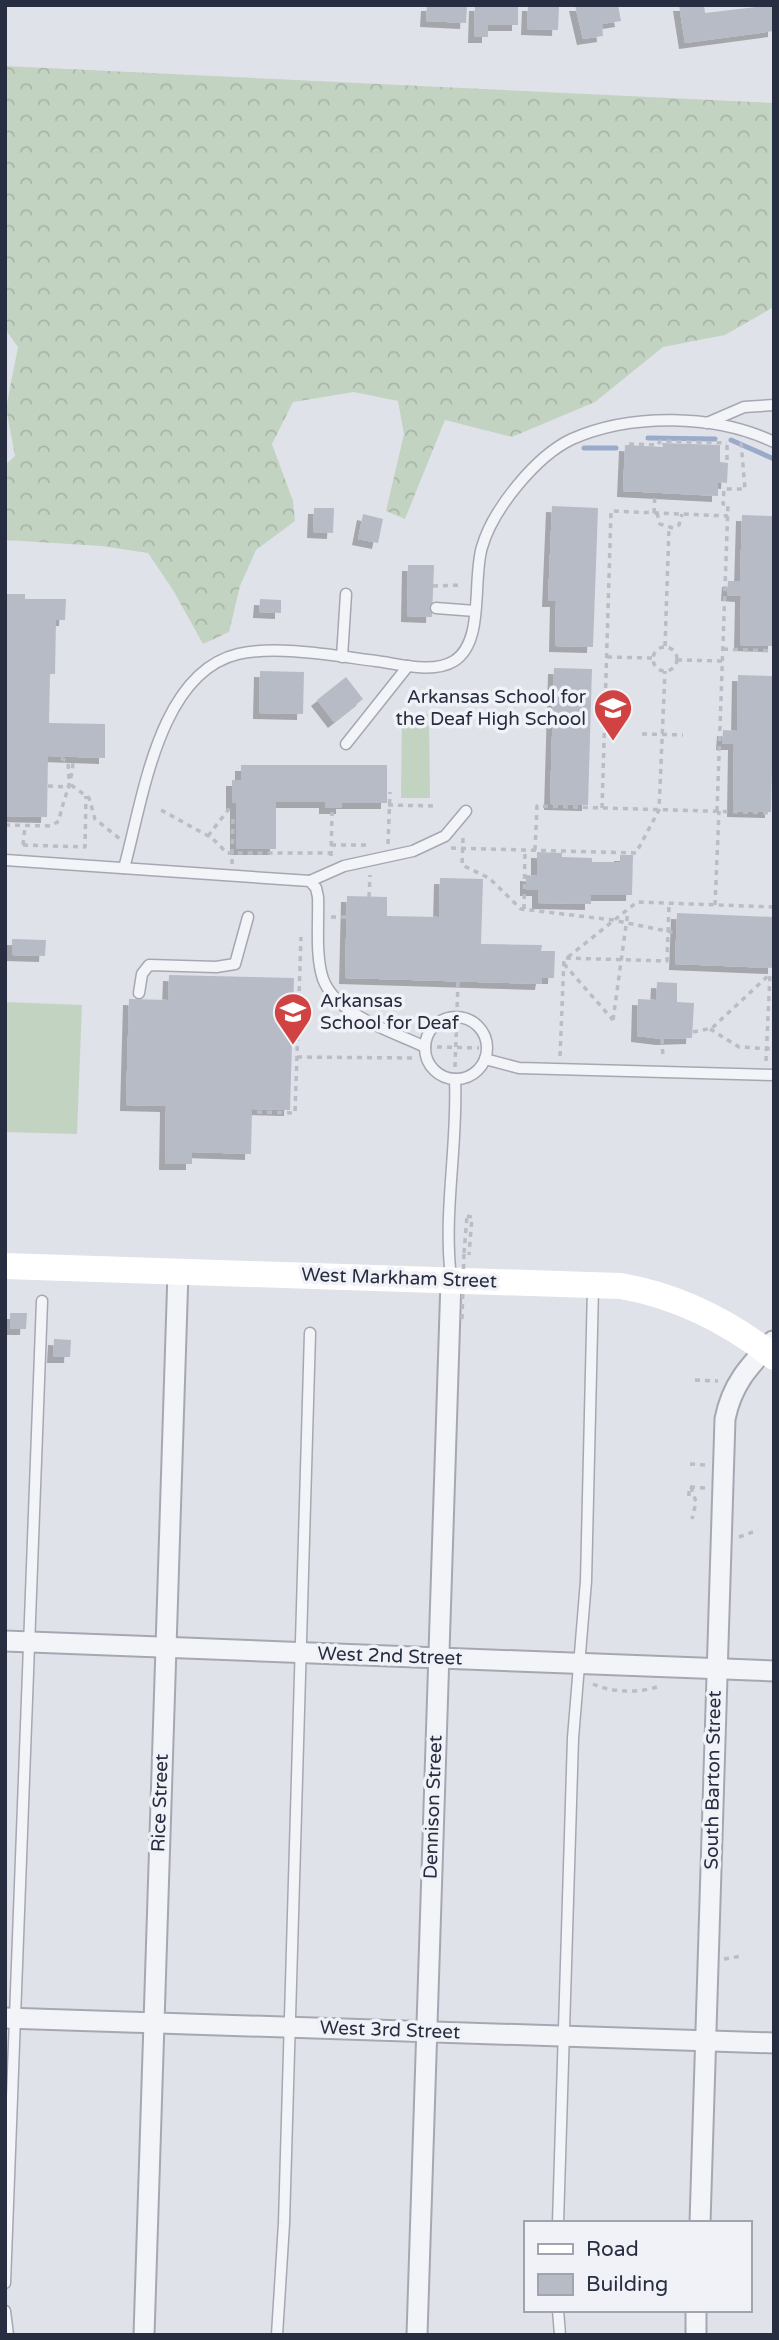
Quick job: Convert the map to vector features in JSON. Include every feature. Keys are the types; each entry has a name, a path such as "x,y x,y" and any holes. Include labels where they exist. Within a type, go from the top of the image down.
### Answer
{"main road":[{"name":"West Markham Street","path":"5,1266 593,1284 660,1293 771,1349"}],"street":[{"name":"Rice Street","path":"144,2335 178,1272"},
{"name":"Dennison Street","path":"417,2335 451,1280"},
{"name":"South Barton Street","path":"699,2221 725,1419 733,1389 771,1349"},
{"name":"West 2nd Street","path":"5,1641 437,1658 578,1669 715,1668 774,1671"},
{"name":"West 3rd Street","path":"11,2018 774,2043"},
{"path":"696,2312 696,2335"}],"lane":[{"path":"704,424 744,407 774,405"},
{"path":"124,868 164,726 177,699 194,680 217,662 242,653 342,657 408,666 445,666 455,661 469,646 482,545 490,526 526,476 569,440 595,430 623,424 679,422 727,428 774,442"},
{"path":"342,657 346,594"},
{"path":"436,608 475,611"},
{"path":"346,744 408,666"},
{"path":"5,860 310,881 344,866 376,862 421,847 445,836 466,811"},
{"path":"310,881 316,888 318,897 320,958 326,985 337,1000 352,1012 426,1052 437,1073 455,1079 473,1074 486,1054 480,1029 466,1019 457,1017 447,1018 431,1029 426,1052"},
{"path":"139,993 142,974 149,965 216,967 235,964 248,917"},
{"path":"486,1054 519,1068 774,1075"},
{"path":"451,1280 449,1241 456,1110 455,1079"},
{"path":"558,2221 578,1669 586,1581 593,1284"},
{"path":"5,2283 11,2018 42,1301"},
{"path":"277,2335 284,2223 310,1333"},
{"path":"5,2311 8,2335"},
{"path":"558,2312 560,2335"}],"path":[{"path":"727,428 727,460"},
{"path":"629,444 658,445 660,441 727,443"},
{"path":"715,905 728,504 723,504 724,489 745,489 742,445"},
{"path":"655,493 658,522 669,528 679,525 682,514"},
{"path":"602,808 611,512 727,516"},
{"path":"665,646 669,528"},
{"path":"433,586 476,585"},
{"path":"665,646 673,649 677,660 674,667 665,671 655,666 652,658 655,651 665,646"},
{"path":"723,649 774,650"},
{"path":"607,657 652,658"},
{"path":"677,660 722,662"},
{"path":"379,846 636,853 659,810 665,671"},
{"path":"642,734 682,735"},
{"path":"61,758 68,762 71,785 86,796 95,819 130,846"},
{"path":"5,825 51,826 59,821 62,800 71,785 73,758"},
{"path":"48,786 71,785"},
{"path":"388,846 390,792"},
{"path":"23,845 85,847 86,796"},
{"path":"388,805 438,806"},
{"path":"208,836 232,806"},
{"path":"535,850 537,806 773,812"},
{"path":"161,810 208,836 232,855 331,853"},
{"path":"331,812 331,845 370,845"},
{"path":"232,855 233,814"},
{"path":"21,861 25,826"},
{"path":"463,838 462,865 489,878 524,909 613,920 676,933"},
{"path":"524,909 525,850"},
{"path":"369,897 370,873"},
{"path":"561,1056 564,958 628,908 637,902 774,906"},
{"path":"567,958 667,961 669,904"},
{"path":"564,964 613,1020 628,908"},
{"path":"338,917 347,918"},
{"path":"257,1112 295,1113 301,937"},
{"path":"693,1032 710,1029 770,974 766,1059"},
{"path":"455,1079 458,981"},
{"path":"710,1029 739,1047 774,1049"},
{"path":"662,1040 663,1053"},
{"path":"298,1057 426,1052 456,1048 486,1054"},
{"path":"462,1319 467,1216 472,1217 470,1255"},
{"path":"695,1380 720,1381"},
{"path":"690,1464 706,1465"},
{"path":"691,1487 706,1488"},
{"path":"688,1496 691,1487"},
{"path":"691,1487 696,1502 692,1519"},
{"path":"737,1538 758,1530"},
{"path":"578,1669 604,1689 647,1691 666,1684"}],"green space":[{"path":"5,66 774,103 774,307 725,335 663,347 595,402 512,437 445,420 405,519 386,511 404,434 398,401 354,392 293,402 272,444 293,501 295,521 256,550 240,586 229,632 203,644 173,590 148,553 101,546 5,540 5,465 15,456 6,408 18,347 5,329"},
{"path":"402,714 429,714 430,798 401,798"},
{"path":"5,1002 82,1005 77,1134 5,1132"}],"building":[{"path":"427,5 467,5 466,23 426,21"},
{"path":"475,5 518,5 518,25 488,25 488,37 474,37"},
{"path":"528,5 559,5 558,30 527,29"},
{"path":"575,5 618,5 621,21 602,24 603,36 583,39"},
{"path":"679,5 704,5 705,13 774,5 774,31 685,43"},
{"path":"662,443 720,445 720,462 728,463 727,483 718,482 718,496 623,491 625,445 663,447"},
{"path":"552,506 598,508 593,647 555,646 556,601 548,601"},
{"path":"314,508 334,508 333,533 313,532"},
{"path":"363,514 383,519 378,543 358,539"},
{"path":"742,515 774,516 774,646 740,645 741,596 727,595 728,581 740,581"},
{"path":"408,565 434,565 432,617 407,616"},
{"path":"5,594 25,594 25,599 66,599 65,620 56,620 55,674 50,674 49,723 105,724 105,758 48,756 47,817 5,816"},
{"path":"260,599 281,600 281,613 259,612"},
{"path":"554,668 592,669 588,805 550,804"},
{"path":"260,671 304,672 303,714 259,713"},
{"path":"738,675 774,676 771,812 733,811 734,744 722,744 723,730 737,731"},
{"path":"346,677 363,699 334,722 317,700"},
{"path":"241,765 387,765 387,803 342,803 342,808 325,808 325,802 276,802 276,849 236,849 236,803 232,803 232,780 241,780"},
{"path":"537,852 562,853 562,857 592,858 592,862 620,862 620,855 633,855 632,895 591,895 591,904 538,903 538,890 526,890 526,875 537,876"},
{"path":"440,878 483,879 481,944 542,945 541,951 555,951 554,978 542,978 541,984 345,978 347,896 387,897 387,916 439,917"},
{"path":"677,913 774,917 774,968 675,964"},
{"path":"12,939 46,940 45,956 12,955"},
{"path":"169,975 294,978 290,1110 252,1109 251,1154 192,1152 192,1164 165,1164 166,1106 126,1105 129,999 168,1000"},
{"path":"657,982 677,983 677,1002 694,1003 692,1038 637,1036 638,999 656,1000"},
{"path":"10,1313 27,1313 26,1329 10,1329"},
{"path":"54,1339 71,1340 70,1357 53,1357"}],"waterway":[{"path":"648,438 715,439"},
{"path":"731,440 774,459"},
{"path":"584,448 616,448"}],"place":[{"name":"Arkansas School for the Deaf High School","path":"613,742"},
{"name":"Arkansas School for Deaf","path":"293,1046"}]}
